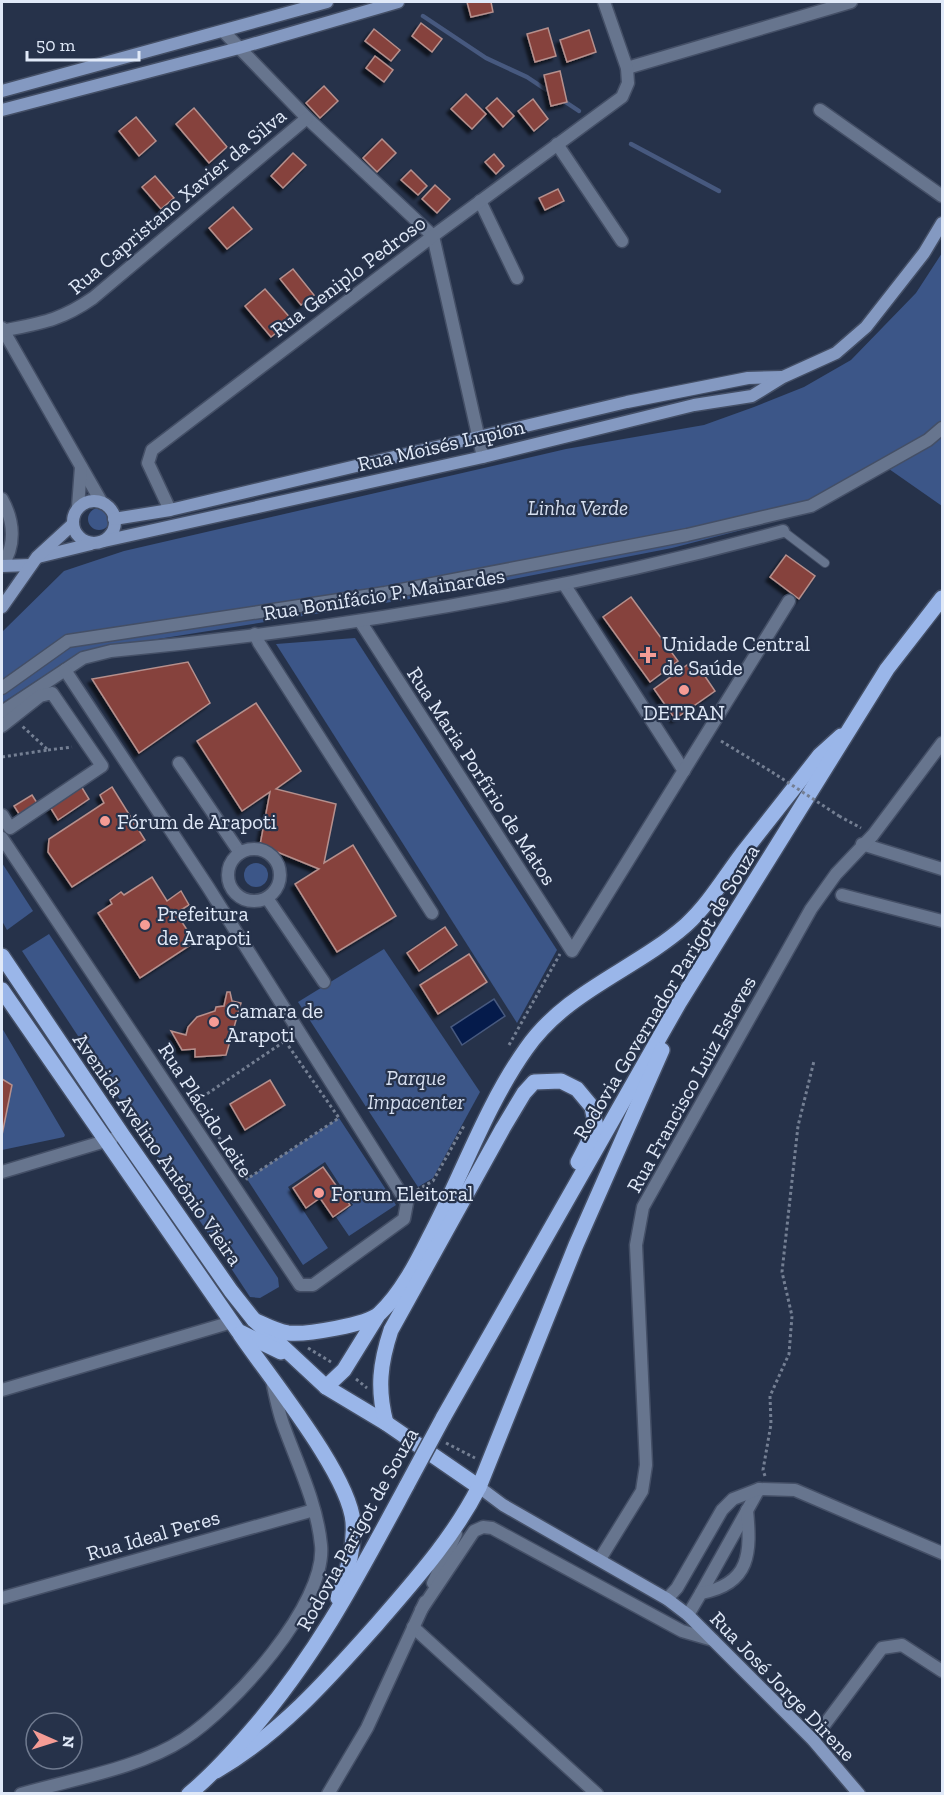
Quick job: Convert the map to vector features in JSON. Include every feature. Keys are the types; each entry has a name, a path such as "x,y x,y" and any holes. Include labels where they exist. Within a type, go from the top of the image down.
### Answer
{"main road":[{"name":"Rodovia Governador Parigot de Souza","path":"443,1418 504,1316 679,1003 855,724 887,669 942,598"},
{"path":"326,1387 344,1370 378,1315 399,1290 418,1260 454,1191 491,1108 526,1048 549,1022 578,996 643,956 686,925 712,895 820,755 855,724"},
{"name":"Avenida Avelino Antônio Vieira","path":"2,957 123,1136 231,1291 254,1320 291,1357 326,1387 386,1423 479,1487"},
{"name":"Avenida Avelino Antônio Vieira","path":"2,990 104,1141 235,1326 291,1357"},
{"path":"189,1794 216,1771 246,1753 281,1725 339,1667 410,1587 462,1520 479,1487 576,1245 664,1046 679,1003"},
{"path":"386,1423 379,1398 380,1377 382,1357 391,1330 524,1093 534,1082 561,1081 585,1095 592,1107 596,1127 519,1274 504,1316"},
{"path":"254,1320 291,1333 345,1326 378,1315"},
{"path":"235,1326 323,1454 350,1505 353,1538 351,1560 328,1627"},
{"name":"Rodovia Parigot de Souza","path":"216,1771 286,1690 343,1605 443,1418"}],"street":[{"path":"2,91 327,2"},
{"path":"2,110 238,48 398,2"},
{"path":"604,2 627,68 851,2"},
{"path":"224,31 307,118 433,236 483,457"},
{"name":"Rua Geniplo Pedroso","path":"170,510 148,463 152,450 433,236 622,98 628,83 627,68"},
{"path":"820,110 942,196"},
{"name":"Rua Capristano Xavier da Silva","path":"2,330 47,322 70,315 307,118"},
{"path":"557,144 622,241"},
{"path":"480,201 517,278"},
{"name":"Rua Moisés Lupion","path":"2,566 34,561 98,542 483,457 694,405 752,396 783,377 836,353 866,327 924,253 942,224"},
{"path":"2,330 102,503 111,511 114,519 110,535 98,542 78,537 73,524 74,514 78,507 81,467"},
{"name":"Rua Moisés Lupion","path":"114,519 170,510 627,402 748,378 783,377"},
{"path":"627,402 632,420"},
{"path":"2,688 68,641 385,593 687,536 811,506 928,440 942,428"},
{"path":"2,499 8,510 12,540 9,556 2,566"},
{"path":"78,507 90,501 102,503"},
{"path":"2,607 34,561 73,524"},
{"name":"Rua Bonifácio P. Mainardes","path":"2,711 83,658 111,651 360,621 564,584 703,553 783,531"},
{"path":"564,584 684,771 789,601"},
{"name":"Rua Maria Porfírio de Matos","path":"360,621 572,951 684,771"},
{"path":"255,634 432,913"},
{"path":"65,670 225,915 241,898"},
{"path":"2,726 40,696 52,693 102,766 10,828 2,815"},
{"name":"Rua Francisco Luiz Esteves","path":"600,1559 628,1518 642,1491 646,1465 636,1245 643,1207 811,909 862,844 873,835 942,743"},
{"path":"179,763 240,853"},
{"name":"Rua Plácido Leite","path":"2,838 300,1285 313,1285 404,1219 407,1203 225,915"},
{"path":"862,844 942,869"},
{"path":"257,849 265,852 276,863 279,879 267,898 256,901 241,898 231,887 228,878 230,864 240,853 257,849"},
{"path":"208,886 228,878"},
{"path":"842,895 942,921"},
{"path":"267,898 324,982"},
{"path":"2,1172 123,1136"},
{"path":"2,1390 235,1326"},
{"path":"21,1794 132,1762 184,1739 225,1705 299,1619 320,1574 321,1546 314,1510 282,1421 271,1379"},
{"name":"Avenida Avelino Antônio Vieira","path":"479,1487 503,1504 667,1599 682,1611"},
{"path":"682,1611 701,1593 747,1510 765,1489"},
{"path":"667,1599 677,1588 722,1510 733,1499 765,1489 795,1490 942,1553"},
{"name":"Rua Ideal Peres","path":"2,1598 314,1510"},
{"path":"701,1593 716,1590 728,1583 744,1566 750,1540 747,1510"},
{"path":"328,1794 367,1728 462,1520"},
{"path":"421,1610 474,1531 492,1528 682,1631 713,1640"},
{"name":"Rua José Jorge Direne","path":"682,1611 813,1740 859,1794"},
{"path":"413,1627 597,1794"},
{"path":"813,1740 882,1648 902,1645 942,1671"}],"lane":[{"path":"783,531 825,563"}],"path":[{"path":"15,716 24,729 48,750"},
{"path":"2,757 70,749 84,738"},
{"path":"721,741 873,835"},
{"path":"285,1041 339,1118 247,1179 195,1102 285,1041"},
{"path":"765,1489 763,1470 771,1424 770,1396 789,1354 792,1316 782,1272 798,1126 814,1061"}],"green space":[{"name":"Linha Verde","path":"942,253 942,506 889,469 812,512 672,548 416,598 82,651 2,703 2,632 64,571 124,551 566,449 704,425 754,407 804,387 851,360 916,293"},
{"path":"99,508 107,511 110,519 107,527 99,530 91,527 88,519 91,511"},
{"path":"355,638 557,950 517,1023 276,644"},
{"path":"2,863 33,911 7,930 2,921"},
{"path":"256,863 264,867 268,875 264,883 256,887 248,883 244,875 248,867"},
{"path":"49,934 278,1278 279,1287 260,1298 250,1297 22,951"},
{"name":"Parque Impacenter","path":"384,949 480,1092 433,1178 418,1187 298,1002"},
{"path":"2,1028 65,1135 64,1137 2,1150 2,1135 12,1085 2,1079"},
{"path":"339,1118 396,1205 349,1236 336,1217 353,1205 325,1162 288,1187 328,1248 303,1265 247,1179"}],"shaded area":[{"path":"494,999 505,1016 462,1045 451,1027"}],"building":[{"path":"467,2 491,2 493,12 471,17"},
{"path":"421,23 442,39 432,52 412,36"},
{"path":"548,28 556,56 535,62 527,34"},
{"path":"374,29 400,50 391,61 365,41"},
{"path":"589,30 596,52 567,62 560,40"},
{"path":"375,56 393,70 384,82 366,68"},
{"path":"560,71 567,102 551,106 544,75"},
{"path":"324,86 338,101 320,118 306,103"},
{"path":"466,94 486,114 472,129 451,109"},
{"path":"497,98 514,116 503,127 486,108"},
{"path":"533,99 548,119 534,131 518,111"},
{"path":"194,108 227,147 209,163 176,124"},
{"path":"136,117 156,141 139,156 119,131"},
{"path":"382,139 396,153 377,172 363,158"},
{"path":"293,153 306,165 283,188 271,176"},
{"path":"494,154 504,166 496,174 485,162"},
{"path":"411,170 427,186 418,195 401,180"},
{"path":"155,176 174,198 161,209 142,187"},
{"path":"435,185 450,199 437,213 422,199"},
{"path":"558,189 564,201 545,210 539,198"},
{"path":"233,207 252,229 227,249 209,228"},
{"path":"293,269 314,295 301,305 280,279"},
{"path":"265,289 292,320 271,337 245,306"},
{"path":"786,555 815,576 799,599 770,577"},
{"name":"Unidade Central de Saúde","path":"631,597 678,661 650,682 603,617"},
{"name":"DETRAN","path":"694,660 715,691 675,719 654,689"},
{"path":"188,662 210,703 139,753 92,679"},
{"path":"256,703 301,771 276,789 336,804 324,863 353,845 396,916 337,952 295,884 319,869 260,845 270,792 242,811 197,741"},
{"path":"81,786 89,799 58,820 50,807"},
{"name":"Fórum de Arapoti","path":"112,787 145,840 72,887 48,852 49,839 104,803 100,795"},
{"path":"32,795 39,806 21,817 14,806"},
{"name":"Prefeitura de Arapoti","path":"152,877 167,901 181,891 189,905 176,913 195,942 140,978 98,913 112,904 110,900 121,892 124,895"},
{"path":"445,927 457,945 419,971 407,953"},
{"path":"469,954 487,982 438,1014 420,985"},
{"name":"Camara de Arapoti","path":"227,992 230,992 232,1001 241,1003 226,1055 195,1057 195,1049 182,1050 171,1031 186,1035 188,1027 197,1017 215,1011 216,1007 224,1006"},
{"path":"2,1079 12,1085 2,1135"},
{"path":"270,1080 285,1105 245,1130 230,1104"},
{"name":"Forum Eleitoral","path":"323,1167 350,1205 333,1217 320,1198 306,1208 293,1188"}],"waterway":[{"path":"423,16 486,58 527,77 551,93"},
{"path":"561,99 579,111"},
{"path":"631,144 719,191"}],"place":[{"name":"Unidade Central de Saúde","path":"648,655"},
{"name":"DETRAN","path":"684,690"},
{"name":"Fórum de Arapoti","path":"105,821"},
{"name":"Prefeitura de Arapoti","path":"145,925"},
{"name":"Camara de Arapoti","path":"214,1022"},
{"name":"Forum Eleitoral","path":"319,1193"}]}
